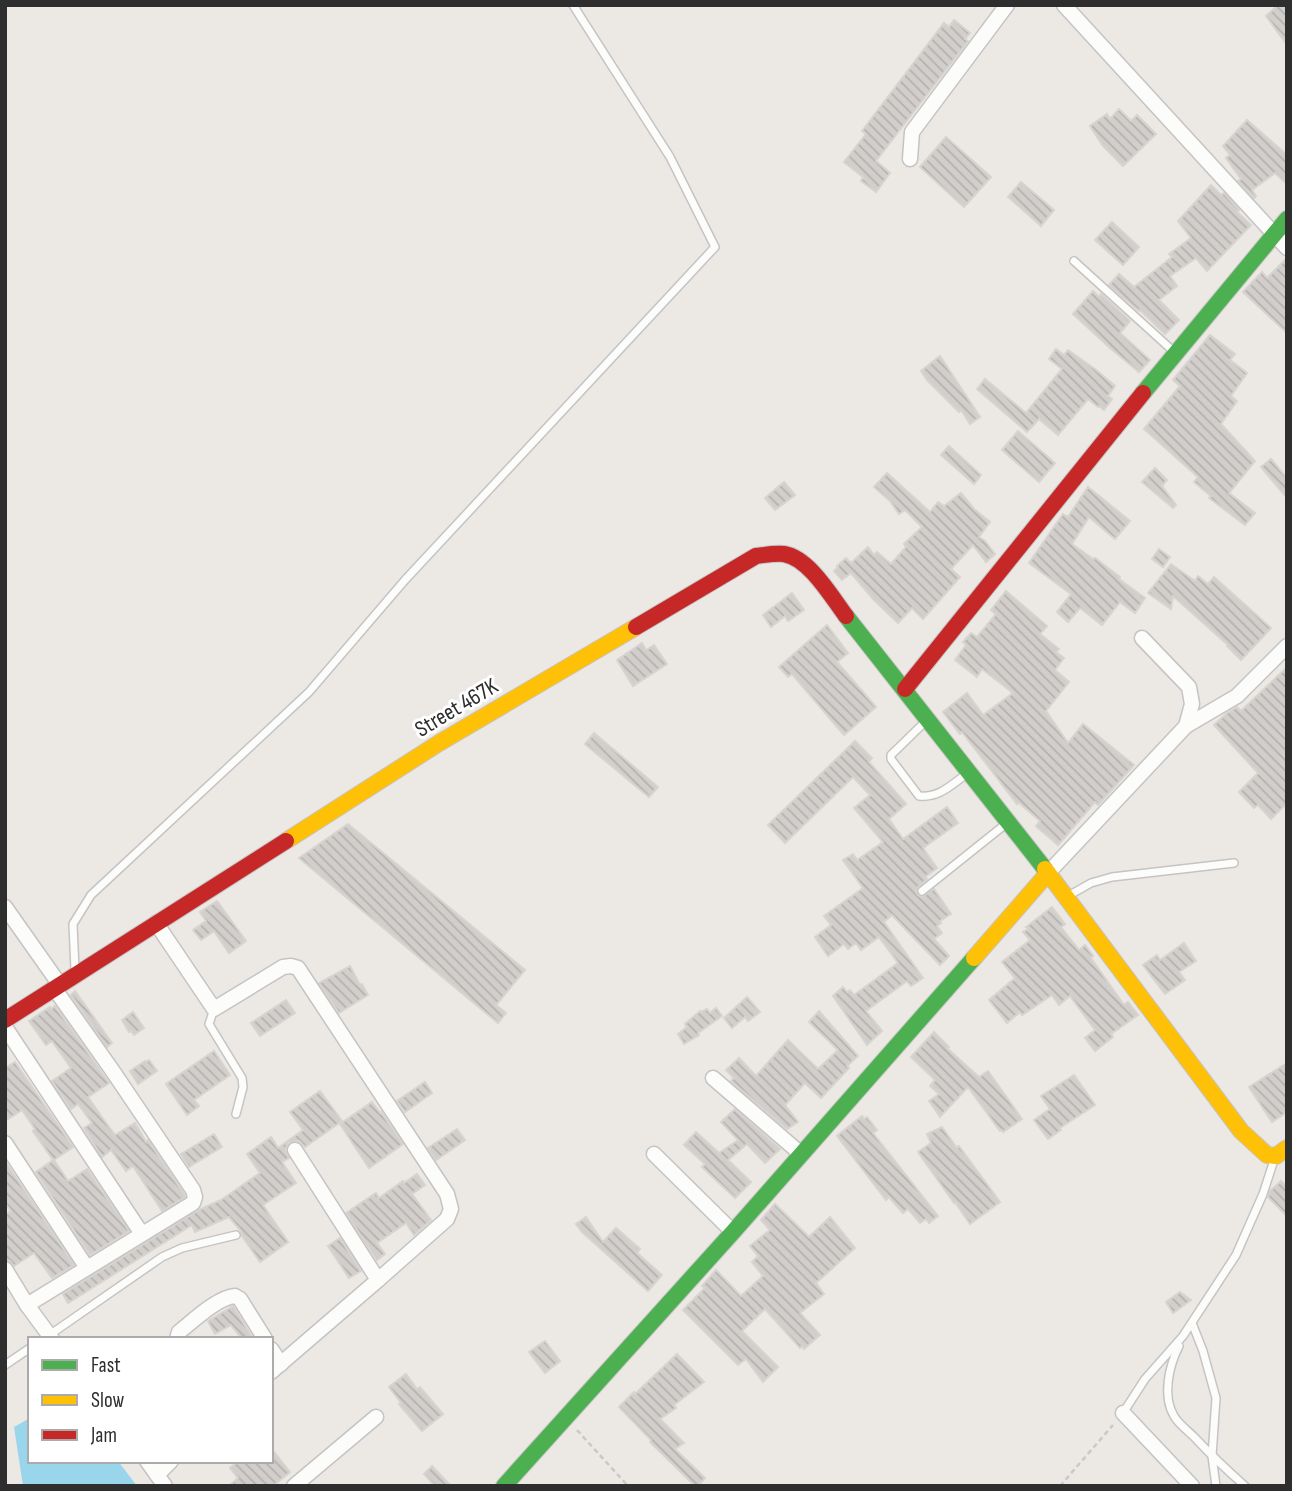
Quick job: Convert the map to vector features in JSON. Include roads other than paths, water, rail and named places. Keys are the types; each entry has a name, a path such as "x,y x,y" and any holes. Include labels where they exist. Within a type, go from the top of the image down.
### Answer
{"street":[{"path":"910,159 912,132 1007,5"},
{"path":"1071,8 1287,248"},
{"path":"905,689 1175,353 1287,219"},
{"name":"Street 467K","path":"5,1020 439,743 757,555 780,552 799,559 810,569 1048,873 1241,1131 1268,1155 1281,1152"},
{"path":"1142,638 1189,687 1192,704 1186,726"},
{"path":"504,1486 1048,873 1186,726 1237,696 1287,646"},
{"path":"5,907 193,1190 195,1197 194,1203 27,1305"},
{"path":"156,923 214,1009 283,967 298,968 447,1195 451,1209 447,1219 276,1368"},
{"path":"5,1027 142,1234"},
{"path":"713,1078 801,1154"},
{"path":"5,1143 87,1268"},
{"path":"295,1150 377,1280"},
{"path":"654,1154 733,1231"},
{"path":"5,1269 47,1337"},
{"path":"177,1337 178,1332 230,1296 240,1299 264,1337"},
{"path":"1123,1413 1192,1486"},
{"path":"294,1486 376,1417"},
{"path":"148,1463 161,1480 170,1463"}],"lane":[{"path":"76,974 73,924 91,895 309,692 405,580 715,247 670,157 573,5"},
{"path":"1074,261 1175,353"},
{"path":"928,720 891,755 891,759 919,796 931,797 969,772"},
{"path":"922,891 1008,823"},
{"path":"1066,897 1091,883 1112,877 1234,863"},
{"path":"214,1009 209,1024 242,1078 243,1087 236,1114"},
{"path":"1245,1486 1174,1417 1168,1399 1168,1386 1173,1358 1236,1255 1281,1152"},
{"path":"49,1337 162,1257 182,1248 236,1236"},
{"path":"1192,1323 1216,1398 1212,1456 1216,1486"},
{"path":"1123,1413 1145,1379 1184,1336"},
{"path":"5,1365 28,1349"}],"water":[{"path":"28,1419 28,1463 120,1463 137,1486 23,1486 14,1427"}]}
